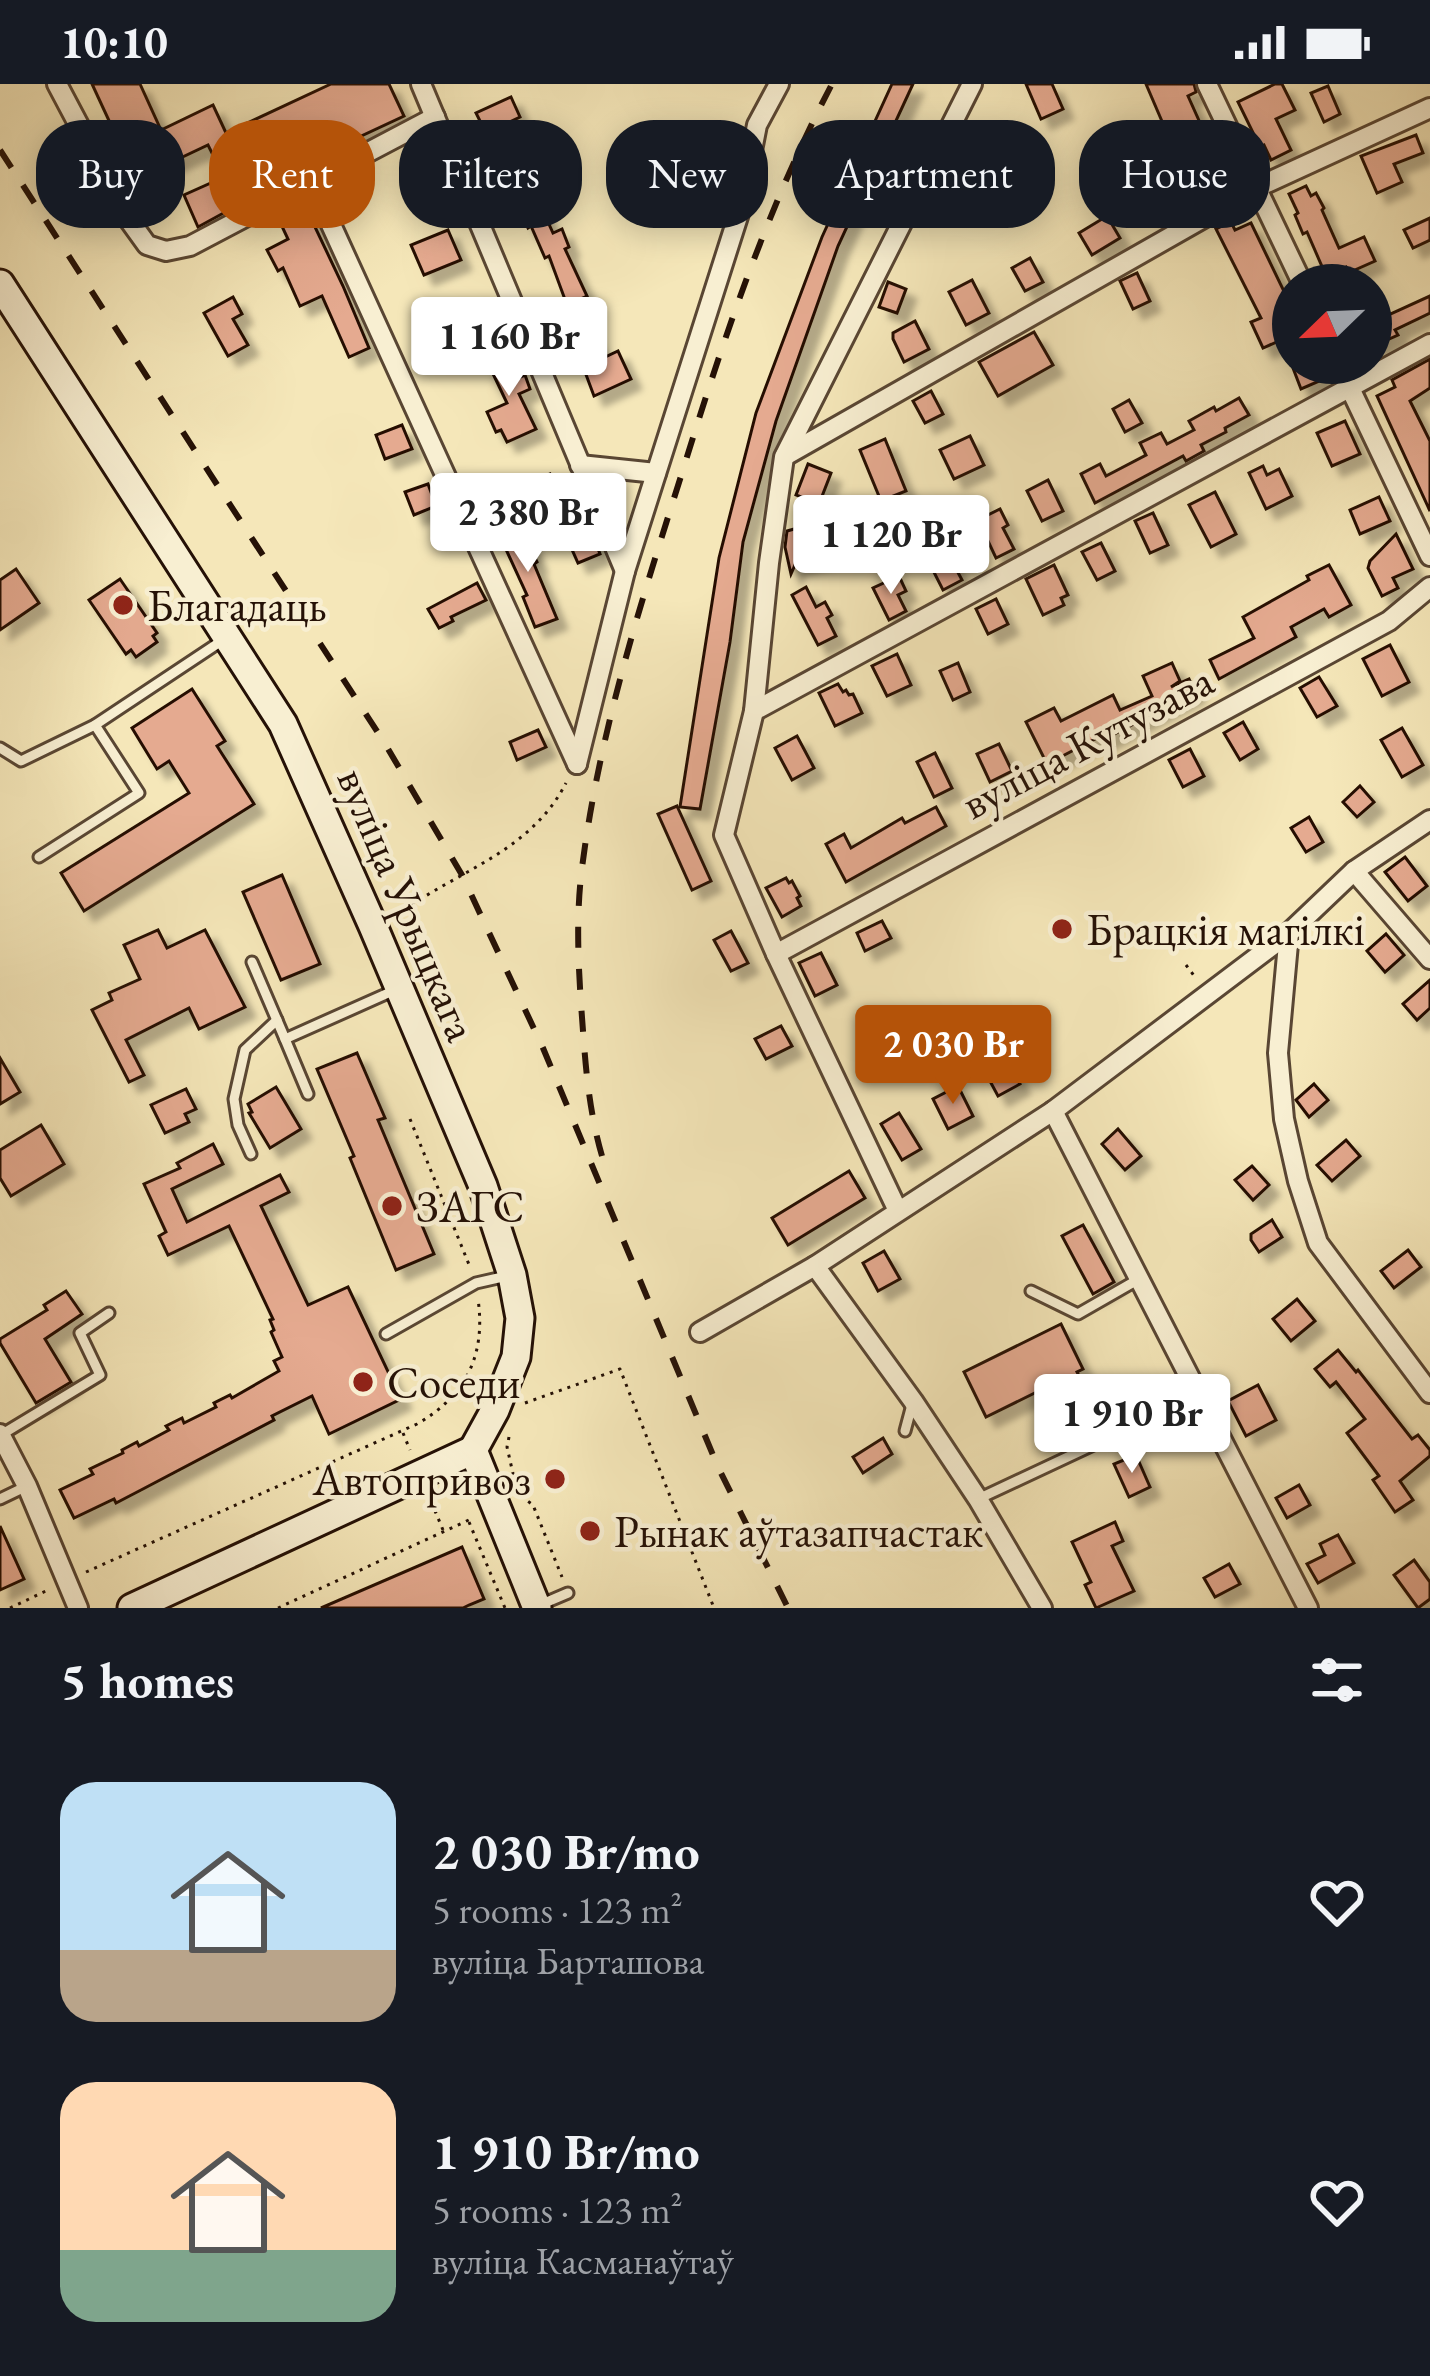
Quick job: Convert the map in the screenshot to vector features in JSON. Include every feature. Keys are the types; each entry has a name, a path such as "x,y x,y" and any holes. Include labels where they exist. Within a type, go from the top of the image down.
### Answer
{"main road":[{"name":"вуліца Урыцкага","path":"1,287 284,724 484,1186 512,1274 520,1318 516,1357 473,1450"},
{"path":"132,1608 473,1450 536,1608"}],"street":[{"path":"57,84 147,245 166,251 190,246 225,228"},
{"path":"421,84 625,572"},
{"path":"577,764 625,572 741,207 757,125 779,84"},
{"path":"898,1210 724,835 754,711 784,457 972,84"},
{"path":"1207,84 1225,120"},
{"path":"1270,182 1430,108"},
{"path":"375,149 435,116"},
{"path":"1270,214 1293,264"},
{"path":"333,228 577,764"},
{"path":"784,457 1188,228"},
{"path":"754,711 1430,344"},
{"path":"1348,384 1430,556"},
{"path":"580,465 656,473"},
{"name":"вуліца Кутузава","path":"776,954 1389,621 1430,587"},
{"path":"700,1332 815,1266 1053,1112 1288,933 1354,871 1430,820"},
{"path":"1354,871 1430,959"},
{"path":"1288,933 1278,1053 1284,1119 1298,1181 1318,1243 1430,1393"},
{"path":"1053,1112 1308,1608"},
{"path":"815,1266 913,1401 1042,1608"},
{"path":"0,1434 78,1608"}],"lane":[{"path":"0,748 21,761 94,725 228,636"},
{"path":"39,856 139,793 94,725"},
{"path":"252,962 308,1094"},
{"path":"285,1039 400,987"},
{"path":"251,1154 238,1125 234,1100 245,1050 277,1020"},
{"path":"386,1334 476,1282 512,1274"},
{"path":"1031,1291 1078,1314 1139,1279"},
{"path":"0,1434 100,1375 80,1333 109,1312"},
{"path":"978,1499 1200,1395"},
{"path":"905,1431 913,1401"},
{"path":"0,1498 27,1486"},
{"path":"536,1608 568,1593"}],"path":[{"path":"374,926 491,860 548,814 577,764"},
{"path":"525,1403 620,1369 714,1608"},
{"path":"510,1430 507,1447 519,1495 533,1504 568,1593"},
{"path":"10,1608 402,1431 410,1450"},
{"path":"428,1493 443,1531"},
{"path":"509,1501 519,1495"},
{"path":"278,1608 485,1512"},
{"path":"468,1520 505,1608"},
{"path":"26,1600 29,1608"}],"building":[{"path":"92,84 140,84 156,120 109,120"},
{"path":"331,84 389,84 404,116 375,130 375,120 254,120"},
{"path":"892,84 913,84 896,120 876,120"},
{"path":"1026,84 1052,84 1063,109 1041,119"},
{"path":"1146,84 1194,84 1196,92 1188,96 1199,120 1161,120"},
{"path":"1282,84 1295,110 1276,119 1291,150 1271,160 1270,120 1247,120 1238,102"},
{"path":"1328,86 1340,114 1324,122 1311,93"},
{"path":"511,97 520,117 480,120 476,113"},
{"path":"213,105 220,120 209,120 208,145 185,156 182,120"},
{"path":"1416,135 1423,153 1394,164 1402,182 1377,193 1361,156"},
{"path":"209,184 209,221 198,227 185,195"},
{"path":"1306,186 1311,196 1316,193 1339,248 1364,237 1375,261 1321,264 1307,232 1303,234 1289,194"},
{"path":"1430,218 1430,240 1413,248 1404,230"},
{"path":"283,228 315,228 369,348 349,357 322,296 300,306 283,268 278,271 267,250 288,239"},
{"path":"532,228 551,228 553,233 562,229 569,247 565,249 587,296 567,305 549,256 545,258"},
{"path":"826,228 846,228 776,421 743,542 700,809 680,807 719,558 756,413"},
{"path":"1087,228 1114,228 1120,238 1092,255 1079,233"},
{"path":"1253,228 1272,266 1272,344 1263,348 1251,322 1261,318 1216,229"},
{"path":"448,230 461,260 424,275 411,245"},
{"path":"1030,258 1043,282 1025,291 1012,268"},
{"path":"1137,273 1150,301 1133,309 1120,281"},
{"path":"972,280 989,313 966,325 949,292"},
{"path":"888,282 906,289 897,313 879,307"},
{"path":"1430,296 1430,313 1395,330 1398,335 1392,338 1392,313"},
{"path":"233,297 242,314 233,319 248,345 228,356 204,313"},
{"path":"915,321 929,349 904,362 893,333"},
{"path":"589,329 603,358 618,351 631,379 594,396 572,337"},
{"path":"1034,332 1053,365 998,396 979,362"},
{"path":"505,348 518,378 525,375 530,389 519,394 536,429 507,442 501,430 496,432 487,412 507,403 485,357"},
{"path":"1430,359 1430,388 1410,401 1430,441 1430,511 1377,396 1395,387 1392,380"},
{"path":"931,391 943,414 925,423 913,401"},
{"path":"1239,398 1249,415 1201,445 1204,451 1186,461 1183,456 1095,503 1081,474 1100,464 1106,476 1146,455 1140,443 1161,433 1167,444 1194,430 1189,421"},
{"path":"1129,400 1142,423 1125,432 1113,409"},
{"path":"1345,421 1360,454 1332,466 1317,433"},
{"path":"402,425 412,449 385,459 376,435"},
{"path":"970,436 984,465 954,479 940,450"},
{"path":"885,439 906,491 881,501 860,450"},
{"path":"808,464 831,473 819,504 796,495"},
{"path":"1263,466 1267,475 1279,469 1292,496 1266,509 1249,473"},
{"path":"550,474 561,497 535,508 524,485"},
{"path":"1048,480 1063,511 1042,521 1027,491"},
{"path":"428,484 436,506 414,515 405,492"},
{"path":"1215,492 1236,534 1211,547 1189,505"},
{"path":"1379,497 1390,521 1360,534 1350,510"},
{"path":"1000,509 1014,549 996,558 978,520"},
{"path":"1153,513 1168,545 1150,553 1135,521"},
{"path":"586,517 600,554 578,563 562,527"},
{"path":"518,522 557,619 535,627 523,597 527,595 498,532"},
{"path":"798,528 801,544 822,539 826,557 795,565 791,574 787,531"},
{"path":"934,528 962,580 943,590 916,537"},
{"path":"1396,534 1413,569 1393,578 1398,588 1382,596 1368,568"},
{"path":"1101,543 1115,571 1097,580 1082,552"},
{"path":"1054,565 1068,595 1061,598 1064,605 1043,615 1026,579"},
{"path":"1329,565 1351,605 1329,617 1324,609 1291,627 1296,637 1219,679 1210,660 1254,638 1243,617"},
{"path":"16,569 39,603 0,630 0,580"},
{"path":"899,576 906,591 898,595 906,611 889,620 873,588"},
{"path":"120,579 157,633 153,636 157,642 136,657 131,650 126,654 89,600"},
{"path":"477,583 486,600 439,628 428,609"},
{"path":"806,587 816,607 825,602 832,615 827,618 836,636 818,645 792,595"},
{"path":"996,599 1008,624 988,634 976,609"},
{"path":"1390,645 1409,682 1382,696 1363,659"},
{"path":"897,654 911,685 887,696 872,666"},
{"path":"958,663 970,692 953,700 940,671"},
{"path":"1172,663 1180,681 1171,687 1189,679 1195,692 1047,764 1026,722 1054,708 1061,721 1113,695 1120,710 1152,696 1143,676"},
{"path":"1319,677 1337,706 1317,717 1300,688"},
{"path":"838,684 843,692 853,694 862,713 835,726 819,693"},
{"path":"192,689 225,741 217,746 254,804 84,911 61,873 189,793 169,761 157,769 132,728"},
{"path":"1243,722 1258,749 1240,760 1224,733"},
{"path":"1402,728 1423,765 1402,777 1381,740"},
{"path":"538,730 546,747 517,760 510,742"},
{"path":"797,736 814,768 792,780 775,748"},
{"path":"999,744 1012,771 990,782 977,754"},
{"path":"1190,749 1204,776 1183,787 1169,760"},
{"path":"935,753 952,788 934,797 917,762"},
{"path":"1360,786 1374,802 1357,817 1343,802"},
{"path":"677,806 711,881 692,890 658,814"},
{"path":"936,807 946,826 846,882 826,844 844,834 851,848 902,818 905,823"},
{"path":"1309,817 1323,842 1306,852 1291,828"},
{"path":"1405,857 1427,886 1408,901 1385,872"},
{"path":"282,875 320,964 281,980 243,892"},
{"path":"786,878 792,881 801,906 782,917 766,888"},
{"path":"882,921 891,938 865,951 857,933"},
{"path":"158,930 167,948 205,930 245,1007 199,1029 189,1008 126,1040 144,1075 129,1082 92,1010 112,1000 109,993 140,979 124,945"},
{"path":"731,931 748,963 731,971 714,940"},
{"path":"1386,934 1404,955 1385,972 1367,951"},
{"path":"821,953 837,985 815,996 799,963"},
{"path":"1430,980 1430,1008 1417,1020 1403,1004"},
{"path":"781,1026 792,1046 766,1059 755,1039"},
{"path":"357,1053 385,1118 378,1120 434,1254 396,1270 317,1069"},
{"path":"0,1058 20,1092 0,1104"},
{"path":"1007,1059 1020,1084 998,1096 984,1070"},
{"path":"1314,1084 1328,1100 1309,1117 1296,1100"},
{"path":"958,1086 973,1116 948,1129 933,1099"},
{"path":"276,1087 301,1129 270,1148 248,1104"},
{"path":"186,1089 196,1109 185,1114 189,1122 165,1133 151,1105"},
{"path":"899,1113 921,1149 902,1160 881,1124"},
{"path":"41,1125 64,1164 11,1196 0,1178 0,1150"},
{"path":"1118,1129 1141,1156 1125,1170 1102,1144"},
{"path":"1346,1140 1360,1156 1332,1181 1317,1165"},
{"path":"213,1144 223,1164 172,1189 187,1222 280,1175 289,1192 261,1206 308,1305 348,1287 401,1399 329,1434 312,1396 116,1503 114,1499 74,1518 60,1490 93,1474 90,1469 122,1450 169,1430 166,1426 182,1418 184,1423 279,1371 274,1361 282,1357 271,1332 273,1319 229,1226 168,1255 159,1236 166,1232 144,1184 180,1168 177,1163"},
{"path":"1252,1166 1269,1185 1253,1200 1235,1180"},
{"path":"849,1171 865,1198 788,1245 772,1218"},
{"path":"1272,1220 1282,1237 1259,1252 1251,1234"},
{"path":"1083,1225 1114,1282 1093,1294 1062,1236"},
{"path":"1408,1250 1421,1267 1394,1288 1381,1271"},
{"path":"884,1251 900,1279 878,1291 863,1263"},
{"path":"66,1291 82,1314 45,1339 71,1382 36,1403 0,1339 47,1310 44,1305"},
{"path":"1297,1299 1315,1321 1291,1341 1273,1319"},
{"path":"1061,1324 1096,1410 1072,1422 1053,1384 986,1417 964,1372"},
{"path":"1338,1350 1412,1439 1418,1435 1430,1450 1430,1456 1400,1481 1413,1500 1395,1512 1373,1480 1379,1476 1347,1433 1365,1419 1336,1382 1330,1387 1315,1369"},
{"path":"1258,1385 1276,1420 1246,1436 1228,1401"},
{"path":"883,1438 892,1454 863,1473 853,1457"},
{"path":"1136,1455 1150,1487 1129,1497 1114,1464"},
{"path":"1299,1485 1310,1505 1287,1518 1276,1498"},
{"path":"1115,1522 1123,1541 1112,1546 1134,1591 1096,1608 1085,1585 1091,1582 1072,1542"},
{"path":"0,1526 24,1579 0,1590"},
{"path":"1338,1535 1354,1563 1318,1583 1307,1564 1325,1555 1320,1544"},
{"path":"462,1547 484,1599 463,1608 321,1608"},
{"path":"1414,1560 1430,1582 1430,1599 1418,1608 1394,1575"},
{"path":"1229,1564 1240,1584 1215,1597 1204,1578"}],"railway":[{"path":"602,1156 587,1078 578,929 582,868 599,767 637,619 730,324 787,178 832,84"},
{"path":"0,150 384,742 462,875 543,1048 718,1467 788,1608"}],"place":[{"name":"Благадаць","path":"123,605"},
{"name":"Брацкія магілкі","path":"1062,929"},
{"name":"ЗАГС","path":"392,1206"},
{"name":"Соседи","path":"363,1382"},
{"name":"Автопривоз","path":"555,1479"},
{"name":"Рынак аўтазапчастак","path":"590,1531"}]}
